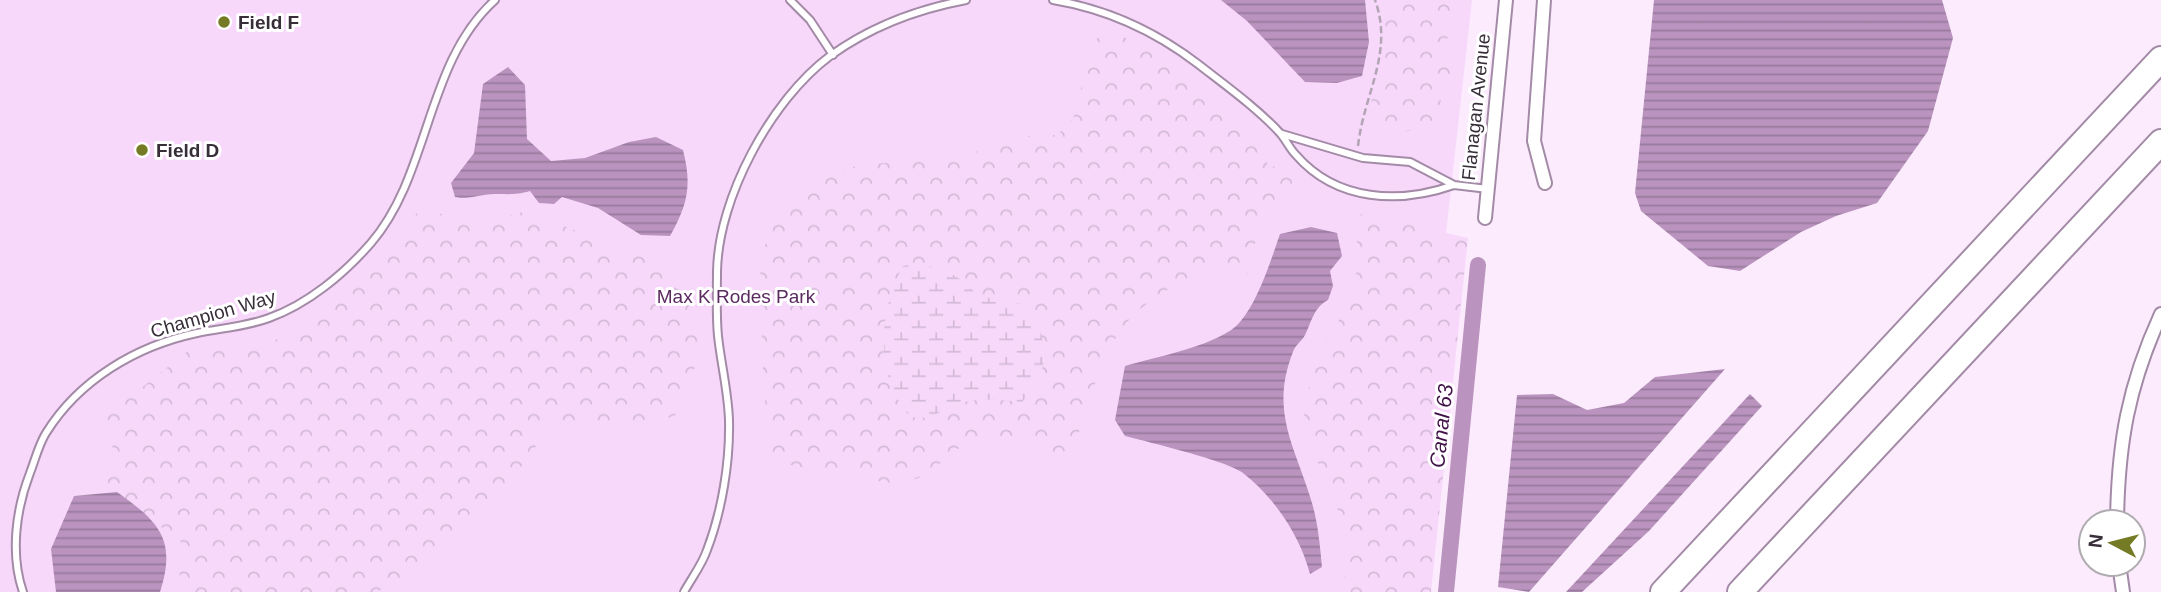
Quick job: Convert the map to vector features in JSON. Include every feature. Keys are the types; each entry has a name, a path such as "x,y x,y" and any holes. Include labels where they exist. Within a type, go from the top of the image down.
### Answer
{"highway":[{"path":"1663,592 2161,59"},
{"path":"1740,592 2161,142"}],"street":[{"name":"Flanagan Avenue","path":"1485,218 1506,0"},
{"path":"1544,0 1534,141 1545,183"},
{"path":"2117,508 2118,472 2128,402 2146,347 2161,314"}],"lane":[{"name":"Champion Way","path":"23,592 18,578 17,521 23,490 45,434 90,380 120,362 196,333 241,327 272,317 300,303 345,271 397,208 463,35 495,0"},
{"path":"790,0 810,20 832,55"},
{"path":"684,592 707,551 726,466 729,421 718,335 717,268 729,206 757,143 801,85 832,55 882,26 934,6 966,0"},
{"path":"1053,0 1118,16 1169,43 1280,134 1296,156 1319,175 1362,194 1421,196 1454,185"},
{"path":"1280,134 1357,157 1410,162 1454,185 1488,189"}],"path":[{"path":"1357,157 1361,116 1379,69 1382,22 1375,0"}],"green space":[{"name":"Max K Rodes Park","path":"0,0 1472,0 1406,592 0,592"},
{"path":"1380,0 1461,0 1453,30 1442,46 1451,60 1453,74 1441,95 1439,126 1431,140 1419,135 1416,130 1394,133 1365,119 1380,74 1385,46 1386,31"},
{"path":"1112,31 1163,57 1232,116 1268,164 1292,175 1289,193 1258,235 1248,274 1229,278 1218,260 1168,289 1133,316 1108,353 1076,441 1070,450 1056,453 1025,439 992,439 957,449 925,476 899,484 831,474 769,460 762,356 760,262 777,209 843,168 988,150 1022,136 1057,135 1073,119 1094,40"},
{"path":"423,206 469,226 527,211 683,274 704,345 676,415 635,430 552,424 505,489 445,550 377,592 179,592 181,542 107,485 114,435 101,420 188,351 274,341 347,293"},
{"path":"1361,214 1468,238 1431,592 1343,592 1347,551 1340,515 1302,425 1313,365 1339,320 1362,257 1351,223"},
{"path":"919,262 956,276 979,296 1022,304 1037,318 1046,354 1038,384 1022,402 971,401 930,417 909,417 896,396 886,368 885,323 891,294 903,266"}],"shaded area":[{"path":"1221,0 1365,0 1369,42 1362,76 1337,83 1305,82 1247,21"},
{"path":"1654,0 1942,0 1953,38 1928,131 1877,203 1836,216 1801,232 1740,271 1708,266 1641,211 1635,193"},
{"path":"508,67 525,85 527,139 551,161 585,158 629,142 656,137 683,150 687,194 670,236 641,235 598,208 562,197 554,204 539,203 530,191 455,197 451,183 474,153 483,84"},
{"path":"1311,227 1337,233 1342,256 1330,271 1333,286 1328,300 1316,310 1305,335 1294,350 1286,373 1284,412 1316,518 1322,567 1310,574 1300,546 1285,519 1266,494 1243,473 1205,458 1125,436 1115,420 1125,366 1203,344 1231,330 1253,303 1280,234"},
{"path":"1725,369 1529,592 1498,587 1517,395 1553,394 1587,410 1624,403 1655,377"},
{"path":"1750,394 1762,406 1649,531 1582,592 1566,592"},
{"path":"117,492 144,513 161,533 166,558 160,592 56,592 51,549 74,496"}],"waterway":[{"name":"Canal 63","path":"1446,592 1478,265"}],"place":[{"name":"Field F","path":"224,22"},
{"name":"Field D","path":"142,150"}]}
